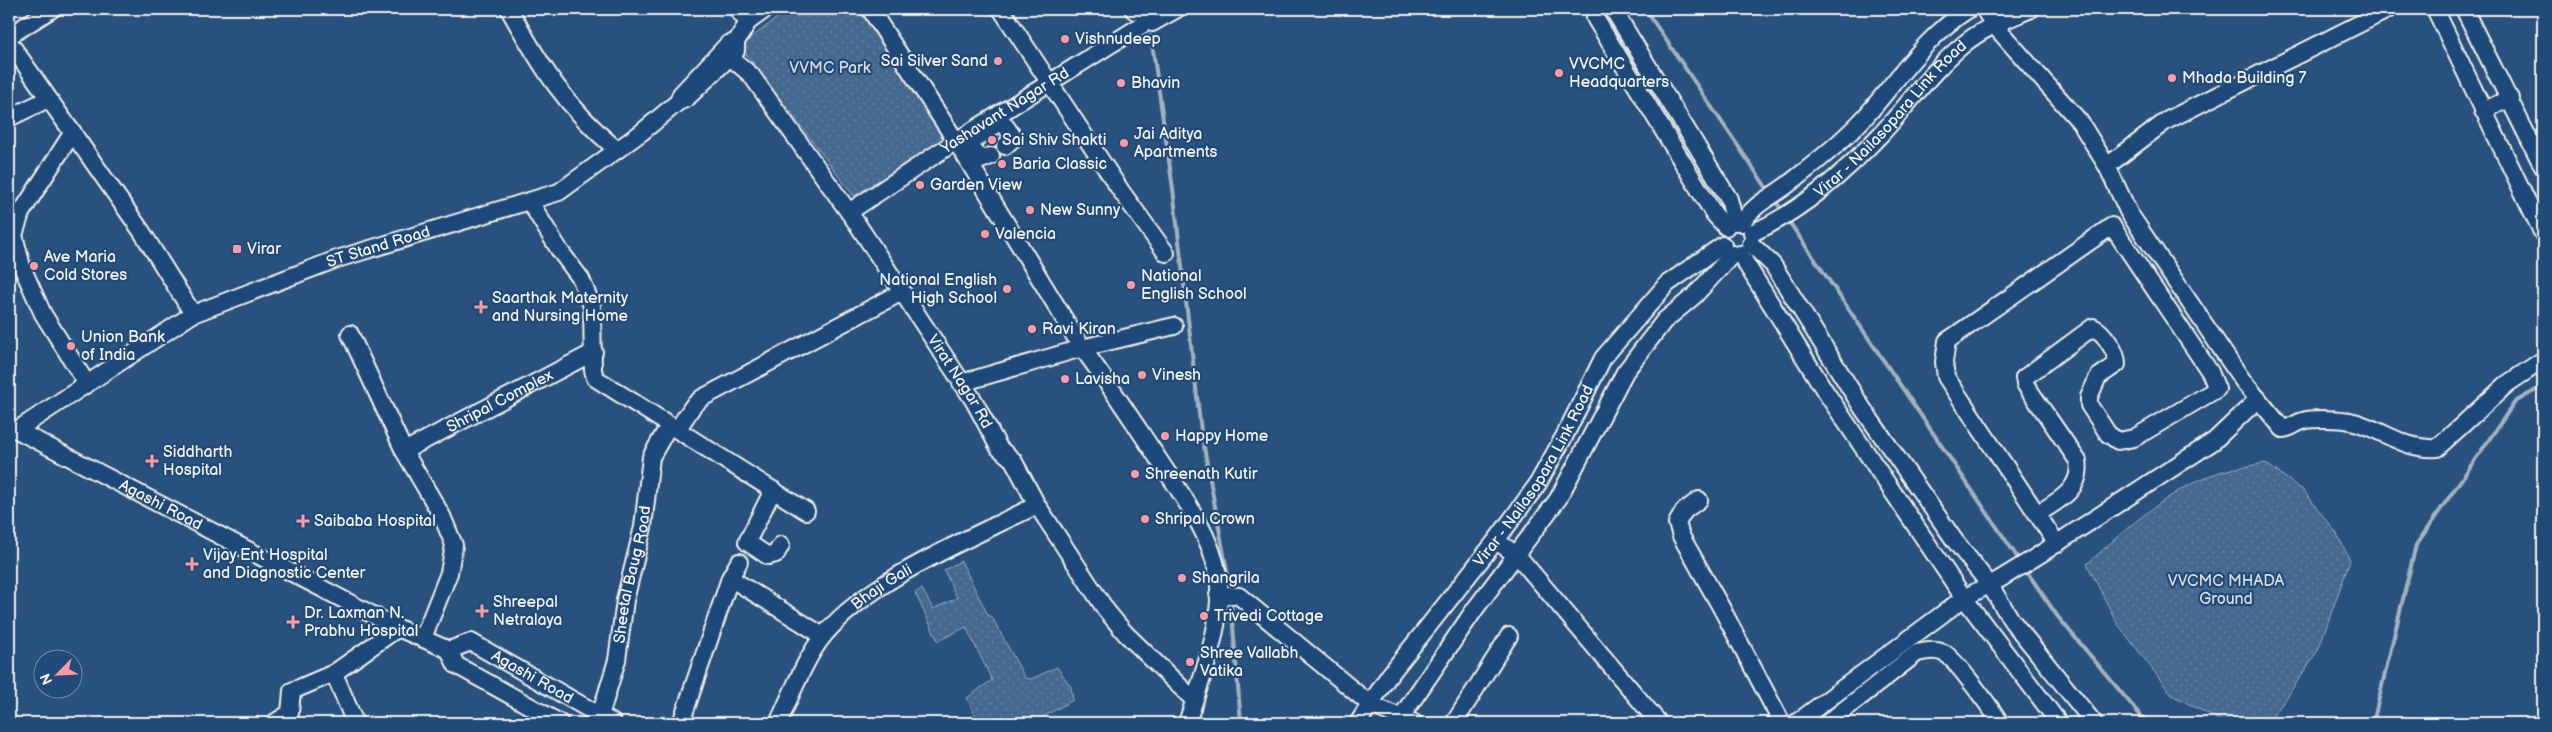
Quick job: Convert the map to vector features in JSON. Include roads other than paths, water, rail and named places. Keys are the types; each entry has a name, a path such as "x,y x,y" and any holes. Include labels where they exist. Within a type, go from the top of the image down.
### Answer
{"street":[{"path":"9,36 52,9"},
{"path":"509,9 545,72 570,107 617,150"},
{"path":"737,9 748,22 766,9"},
{"path":"870,9 981,160 991,156"},
{"path":"1001,9 1121,191 1166,253"},
{"name":"Yashavant Nagar Rd","path":"853,210 1050,84 1137,15 1149,16 1160,9"},
{"path":"1137,15 1153,23 1177,9"},
{"path":"1595,9 1595,18 1714,214 1773,265 1863,409 1955,541 1995,582 2012,622 2094,723"},
{"path":"1614,9 1729,199 1739,235 1825,392 1964,598 2059,723"},
{"name":"Virar - Nailasopara Link Road","path":"1404,721 1475,609 1558,499 1625,372 1664,320 1694,296 1739,235 1788,185 1864,118 1934,37 1954,18 1969,9"},
{"path":"1984,9 1994,25 2080,122 2107,166 2129,213 2241,378 2282,429 2292,428 2303,421 2350,421 2375,430 2392,439 2425,449 2437,448 2507,384 2543,360"},
{"name":"Virar - Nailasopara Link Road","path":"1358,723 1388,677 1496,541 1537,485 1565,435 1603,358 1667,284 1739,235 1767,226 1804,204 1881,134 1942,64 1965,42 1994,25 2031,9"},
{"path":"2107,166 2166,121 2389,9"},
{"path":"2435,9 2543,234"},
{"path":"2464,9 2543,167"},
{"name":"ST Stand Road","path":"13,428 87,384 193,314 337,259 444,225 530,202 559,192 678,102 680,94 731,49 748,22"},
{"path":"9,42 142,232 193,314"},
{"name":"Virat Nagar Rd","path":"731,49 853,210 902,292 966,381"},
{"path":"2483,111 2510,98"},
{"path":"9,118 48,99"},
{"path":"964,139 1002,121 1014,138 1005,146"},
{"path":"73,132 21,213 14,235 22,267 43,314 87,384"},
{"path":"964,139 1082,348 1106,379 1191,508 1208,545 1227,595 1371,705 1404,721"},
{"path":"1808,169 1822,189"},
{"path":"530,202 560,251 581,279 592,306 593,370 595,378 670,432 771,494 801,515"},
{"path":"853,210 1009,443 1013,460 1036,505 1106,610 1125,632 1194,700"},
{"path":"2057,544 1946,377 1944,362 1947,341 2129,213"},
{"path":"2112,226 2210,372 2217,389"},
{"name":"Sheetal Baug Road","path":"603,721 617,660 625,600 643,527 650,457 670,432 702,398 902,292"},
{"path":"966,381 1082,348 1174,326"},
{"path":"2037,514 2071,491 2080,470 2078,460 2025,384 2024,378 2093,327 2099,330 2113,351 2117,358 2117,364 2098,377 2089,397 2089,405 2108,434 2118,441 2134,438 2217,389 2241,378"},
{"path":"350,334 404,451 442,516 454,545 449,573 424,638"},
{"name":"Shripal Complex","path":"404,451 594,352"},
{"path":"1796,723 1964,598 2039,556 2214,441 2258,399"},
{"name":"Agashi Road","path":"13,428 398,628 449,650 456,665 560,723"},
{"path":"771,494 747,542 771,556 776,554 781,545"},
{"path":"1699,500 1684,511 1677,523 1681,536 1782,723"},
{"name":"Bhaji Gali","path":"778,723 823,636 848,610 891,579 1036,505"},
{"path":"1496,541 1517,555 1659,723"},
{"path":"681,723 730,578 739,562"},
{"path":"730,578 823,636"},
{"path":"1187,723 1227,595"},
{"path":"274,723 290,713 292,691 334,673 398,628"},
{"path":"1454,723 1509,636"},
{"name":"Agashi Road","path":"449,650 471,642 603,721"},
{"path":"1827,723 1917,653 1932,650 1946,653 1957,664 2000,723"},
{"path":"334,673 355,723"}],"waterway":[{"path":"1645,9 1770,193"},
{"path":"1151,36 1173,189 1201,431 1229,582"},
{"path":"1774,199 1783,212"},
{"path":"1788,220 2020,561"},
{"path":"2373,723 2416,545 2515,402 2543,386"},
{"path":"2025,569 2058,617 2141,716 2152,723"},
{"path":"1231,601 1241,723"}],"place":[{"name":"Vishnudeep","path":"1065,39"},
{"name":"Sai Silver Sand","path":"998,61"},
{"name":"VVCMC Headquarters","path":"1559,73"},
{"name":"Mhada Building 7","path":"2172,78"},
{"name":"Bhavin","path":"1121,83"},
{"name":"Sai Shiv Shakti","path":"992,140"},
{"name":"Jai Aditya Apartments","path":"1124,143"},
{"name":"Baria Classic","path":"1002,164"},
{"name":"Garden View","path":"920,185"},
{"name":"New Sunny","path":"1030,210"},
{"name":"Valencia","path":"985,234"},
{"name":"Virar","path":"237,249"},
{"name":"Ave Maria Cold Stores","path":"34,266"},
{"name":"National English School","path":"1131,285"},
{"name":"National English High School","path":"1007,289"},
{"name":"Saarthak Maternity and Nursing Home","path":"481,307"},
{"name":"Ravi Kiran","path":"1032,329"},
{"name":"Union Bank of India","path":"71,346"},
{"name":"Vinesh","path":"1142,375"},
{"name":"Lavisha","path":"1065,379"},
{"name":"Happy Home","path":"1165,436"},
{"name":"Siddharth Hospital","path":"152,461"},
{"name":"Shreenath Kutir","path":"1135,474"},
{"name":"Shripal Crown","path":"1145,519"},
{"name":"Saibaba Hospital","path":"303,521"},
{"name":"Vijay Ent Hospital and Diagnostic Center","path":"192,564"},
{"name":"Shangrila","path":"1182,578"},
{"name":"Shreepal Netralaya","path":"482,611"},
{"name":"Trivedi Cottage","path":"1204,616"},
{"name":"Dr. Laxman N. Prabhu Hospital","path":"293,622"},
{"name":"Shree Vallabh Vatika","path":"1190,662"}],"park label":[{"name":"VVMC Park","path":"830,68"},
{"name":"VVCMC MHADA Ground","path":"2226,590"}]}
